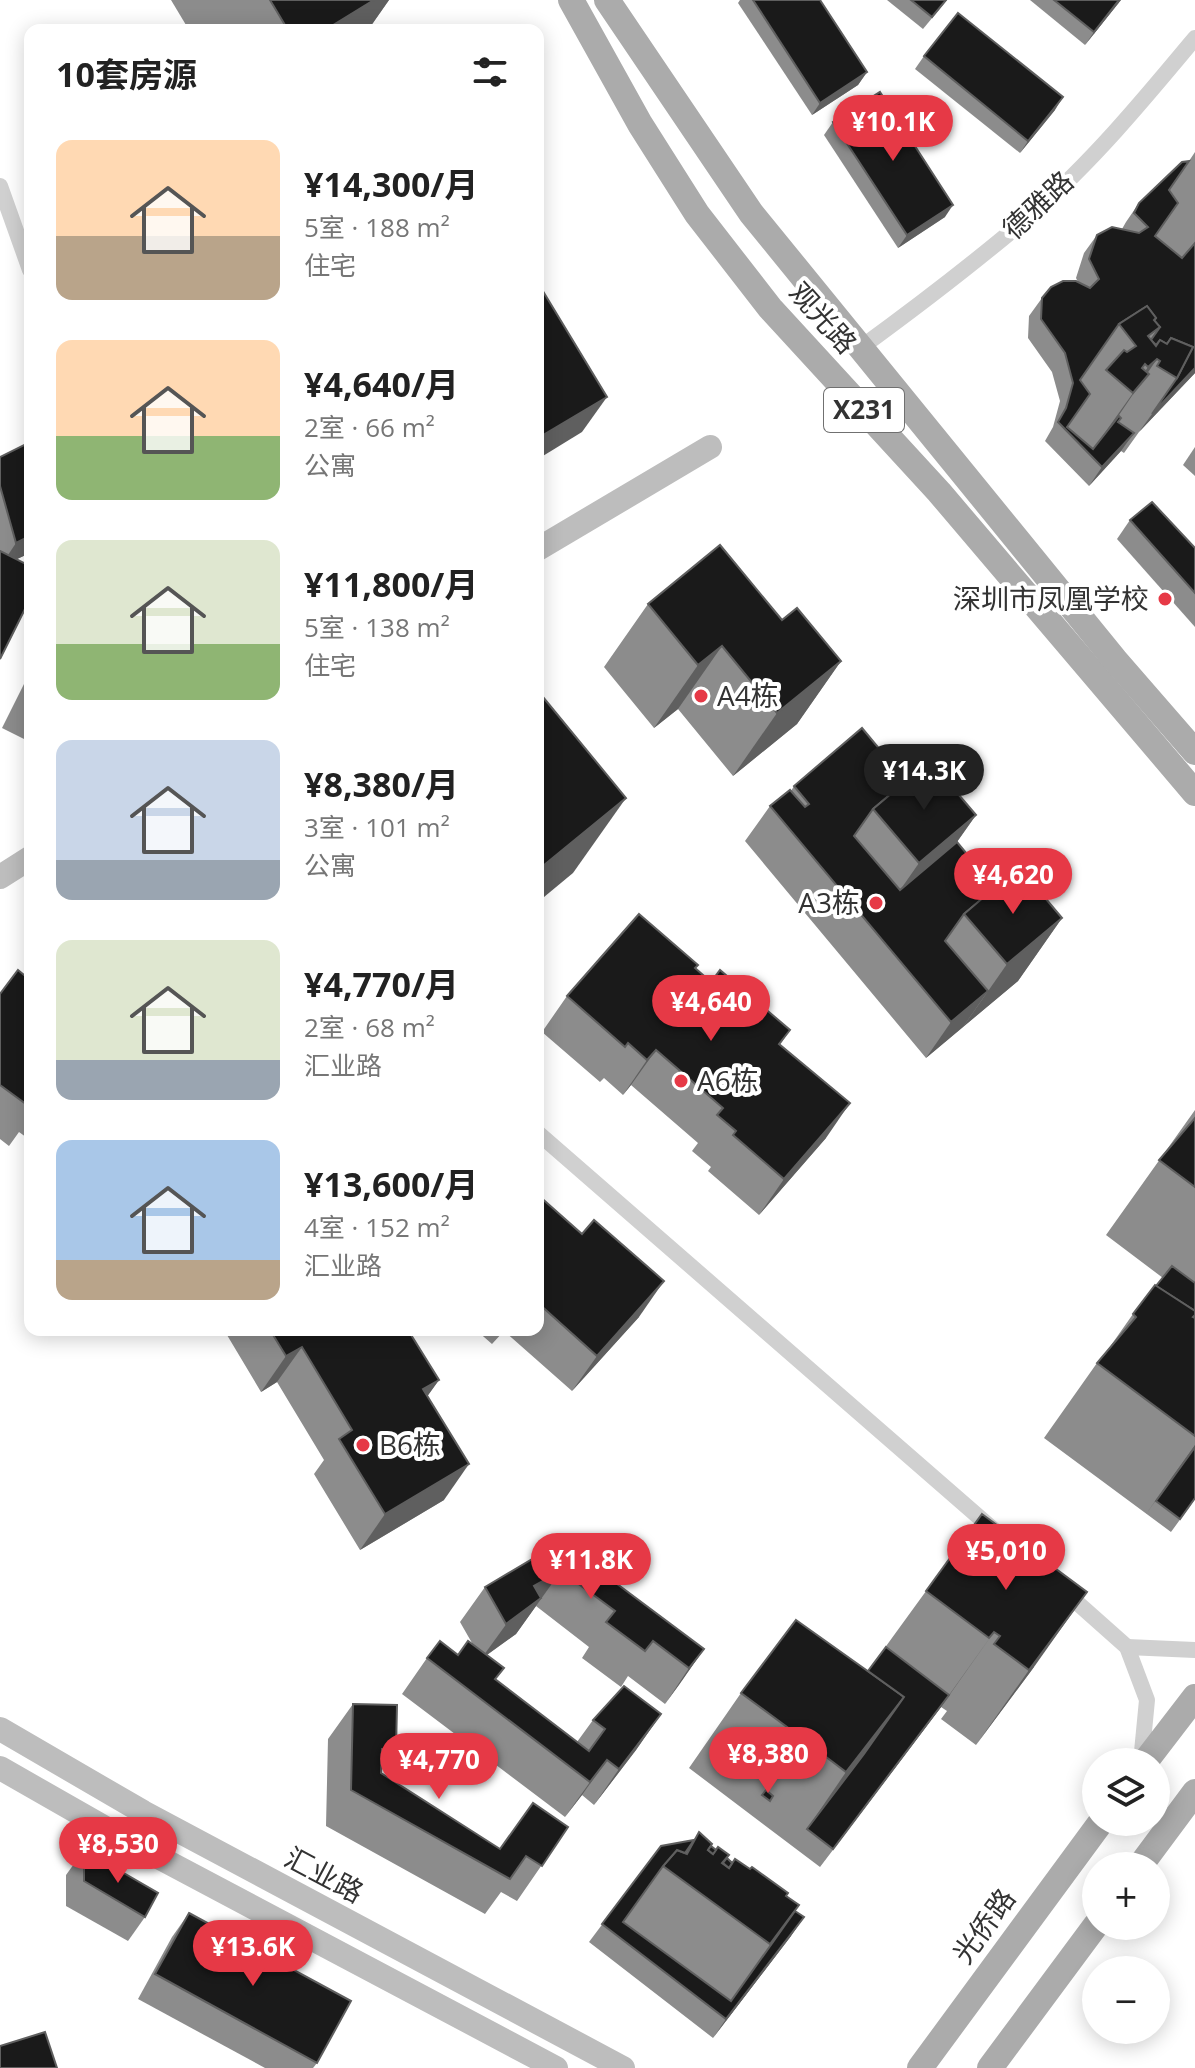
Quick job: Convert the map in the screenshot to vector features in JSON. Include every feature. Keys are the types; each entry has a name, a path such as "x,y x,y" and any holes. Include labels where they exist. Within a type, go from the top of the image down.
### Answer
{"main road":[{"name":"观光路","path":"571,0 640,124 697,214 770,308 939,492 1195,793"},
{"name":"观光路","path":"607,0 751,213 1115,660 1195,752"},
{"path":"1154,1748 1195,1697"},
{"path":"1151,1852 1195,1793"},
{"name":"光侨路","path":"920,2068 1091,1836"},
{"path":"990,2068 1085,1940"}],"street":[{"name":"德雅路","path":"859,349 932,295 1035,211 1138,107 1195,38"},
{"path":"0,186 24,253"},
{"path":"544,545 710,447"},
{"path":"0,877 24,862"},
{"path":"544,1138 1007,1542"},
{"path":"1055,1584 1127,1647 1147,1700 1144,1748"},
{"path":"1127,1647 1195,1650"},
{"name":"汇业路","path":"0,1729 143,1812 623,2068"},
{"path":"0,1768 128,1841 556,2068"}],"building":[{"path":"270,0 374,0 335,24 284,24"},
{"path":"753,0 820,0 867,72 820,103"},
{"path":"911,0 946,0 932,17"},
{"path":"1054,0 1119,0 1094,32"},
{"path":"958,13 1063,97 1028,141 924,56"},
{"path":"880,92 953,205 907,235 833,122"},
{"path":"1189,161 1169,190 1178,203 1155,236 1182,258 1195,243 1195,368 1152,414 1177,378 1193,347 1171,338 1167,344 1160,340 1156,345 1151,340 1160,327 1147,306 1119,324 1080,380 1090,394 1067,427 1093,449 1119,416 1121,418 1118,422 1134,433 1102,467 1058,422 1066,408 1073,383 1065,353 1041,319 1042,298 1051,287 1063,281 1076,281 1090,288 1099,279 1089,259 1097,235 1112,227 1139,233 1148,227 1134,213 1139,203 1182,162"},
{"path":"544,293 607,397 544,434"},
{"path":"1147,306 1160,327 1148,336 1156,346 1160,340 1167,344 1171,338 1193,347 1177,378 1157,366 1160,361 1157,359 1148,367 1145,364 1142,368 1149,374 1133,393 1106,370 1124,350 1127,352 1136,346 1119,324"},
{"path":"24,445 24,539 16,543 0,486 0,457"},
{"path":"1152,502 1195,548 1195,593 1130,520"},
{"path":"720,545 782,620 797,608 841,661 777,713 722,646 698,665 648,604"},
{"path":"0,551 24,563 24,611 0,659"},
{"path":"544,698 626,798 544,865"},
{"path":"862,728 906,781 873,809 854,836 900,890 957,842 995,888 964,914 945,941 988,991 951,1022 770,806 790,790 805,807 809,804 794,786"},
{"path":"930,761 976,815 919,863 873,809"},
{"path":"1019,867 1062,918 1007,964 964,914"},
{"path":"639,914 698,965 695,968 711,982 720,970 790,1030 779,1044 850,1103 784,1179 733,1135 736,1131 717,1115 723,1108 656,1050 647,1060 628,1043 625,1047 567,996"},
{"path":"18,970 24,975 24,1103 0,1085 0,994"},
{"path":"1195,1118 1195,1187 1159,1160"},
{"path":"544,1200 582,1234 594,1220 664,1281 597,1356 544,1308"},
{"path":"1172,1266 1195,1283 1195,1311 1156,1286"},
{"path":"1155,1285 1195,1311 1195,1436 1097,1363 1136,1317 1133,1314"},
{"path":"274,1336 412,1336 439,1380 423,1389 469,1464 385,1514 339,1439 352,1430 302,1347 286,1356"},
{"path":"1195,1447 1195,1498 1180,1519 1156,1501"},
{"path":"982,1514 1087,1592 1029,1670 994,1644 1000,1636 994,1632 989,1638 926,1591"},
{"path":"561,1542 704,1649 689,1668 653,1641 645,1651 606,1622 615,1611 561,1571 534,1586 541,1598 506,1624 485,1587"},
{"path":"796,1620 904,1697 846,1772 809,1744 813,1740 805,1733 802,1738 741,1693"},
{"path":"440,1641 458,1655 468,1641 504,1668 495,1679 589,1751 605,1729 593,1720 624,1686 661,1714 619,1769 607,1760 590,1782 427,1658"},
{"path":"886,1647 949,1695 833,1849 807,1829 904,1697 868,1671"},
{"path":"353,1704 397,1705 396,1750 382,1749 381,1773 500,1849 533,1803 568,1827 542,1866 526,1856 510,1879 351,1790"},
{"path":"766,1790 773,1796 770,1801 762,1795"},
{"path":"699,1832 712,1844 708,1850 713,1854 718,1847 729,1855 722,1863 729,1868 735,1859 750,1869 752,1867 788,1893 786,1896 799,1905 770,1944 663,1866 677,1850 687,1854"},
{"path":"694,1840 685,1853 677,1850 663,1866 623,1922 731,2001 795,1911 804,1917 726,2019 602,1924 661,1846"},
{"path":"84,1850 158,1893 145,1917 84,1881"},
{"path":"727,1858 732,1863 729,1868 723,1863"},
{"path":"189,1913 351,2001 317,2063 155,1974"},
{"path":"45,2032 57,2068 0,2068 0,2046"}],"place":[{"name":"深圳市凤凰学校","path":"1165,599"},
{"name":"A4栋","path":"701,696"},
{"name":"A3栋","path":"876,903"},
{"name":"A6栋","path":"681,1081"},
{"name":"B6栋","path":"363,1445"}]}
